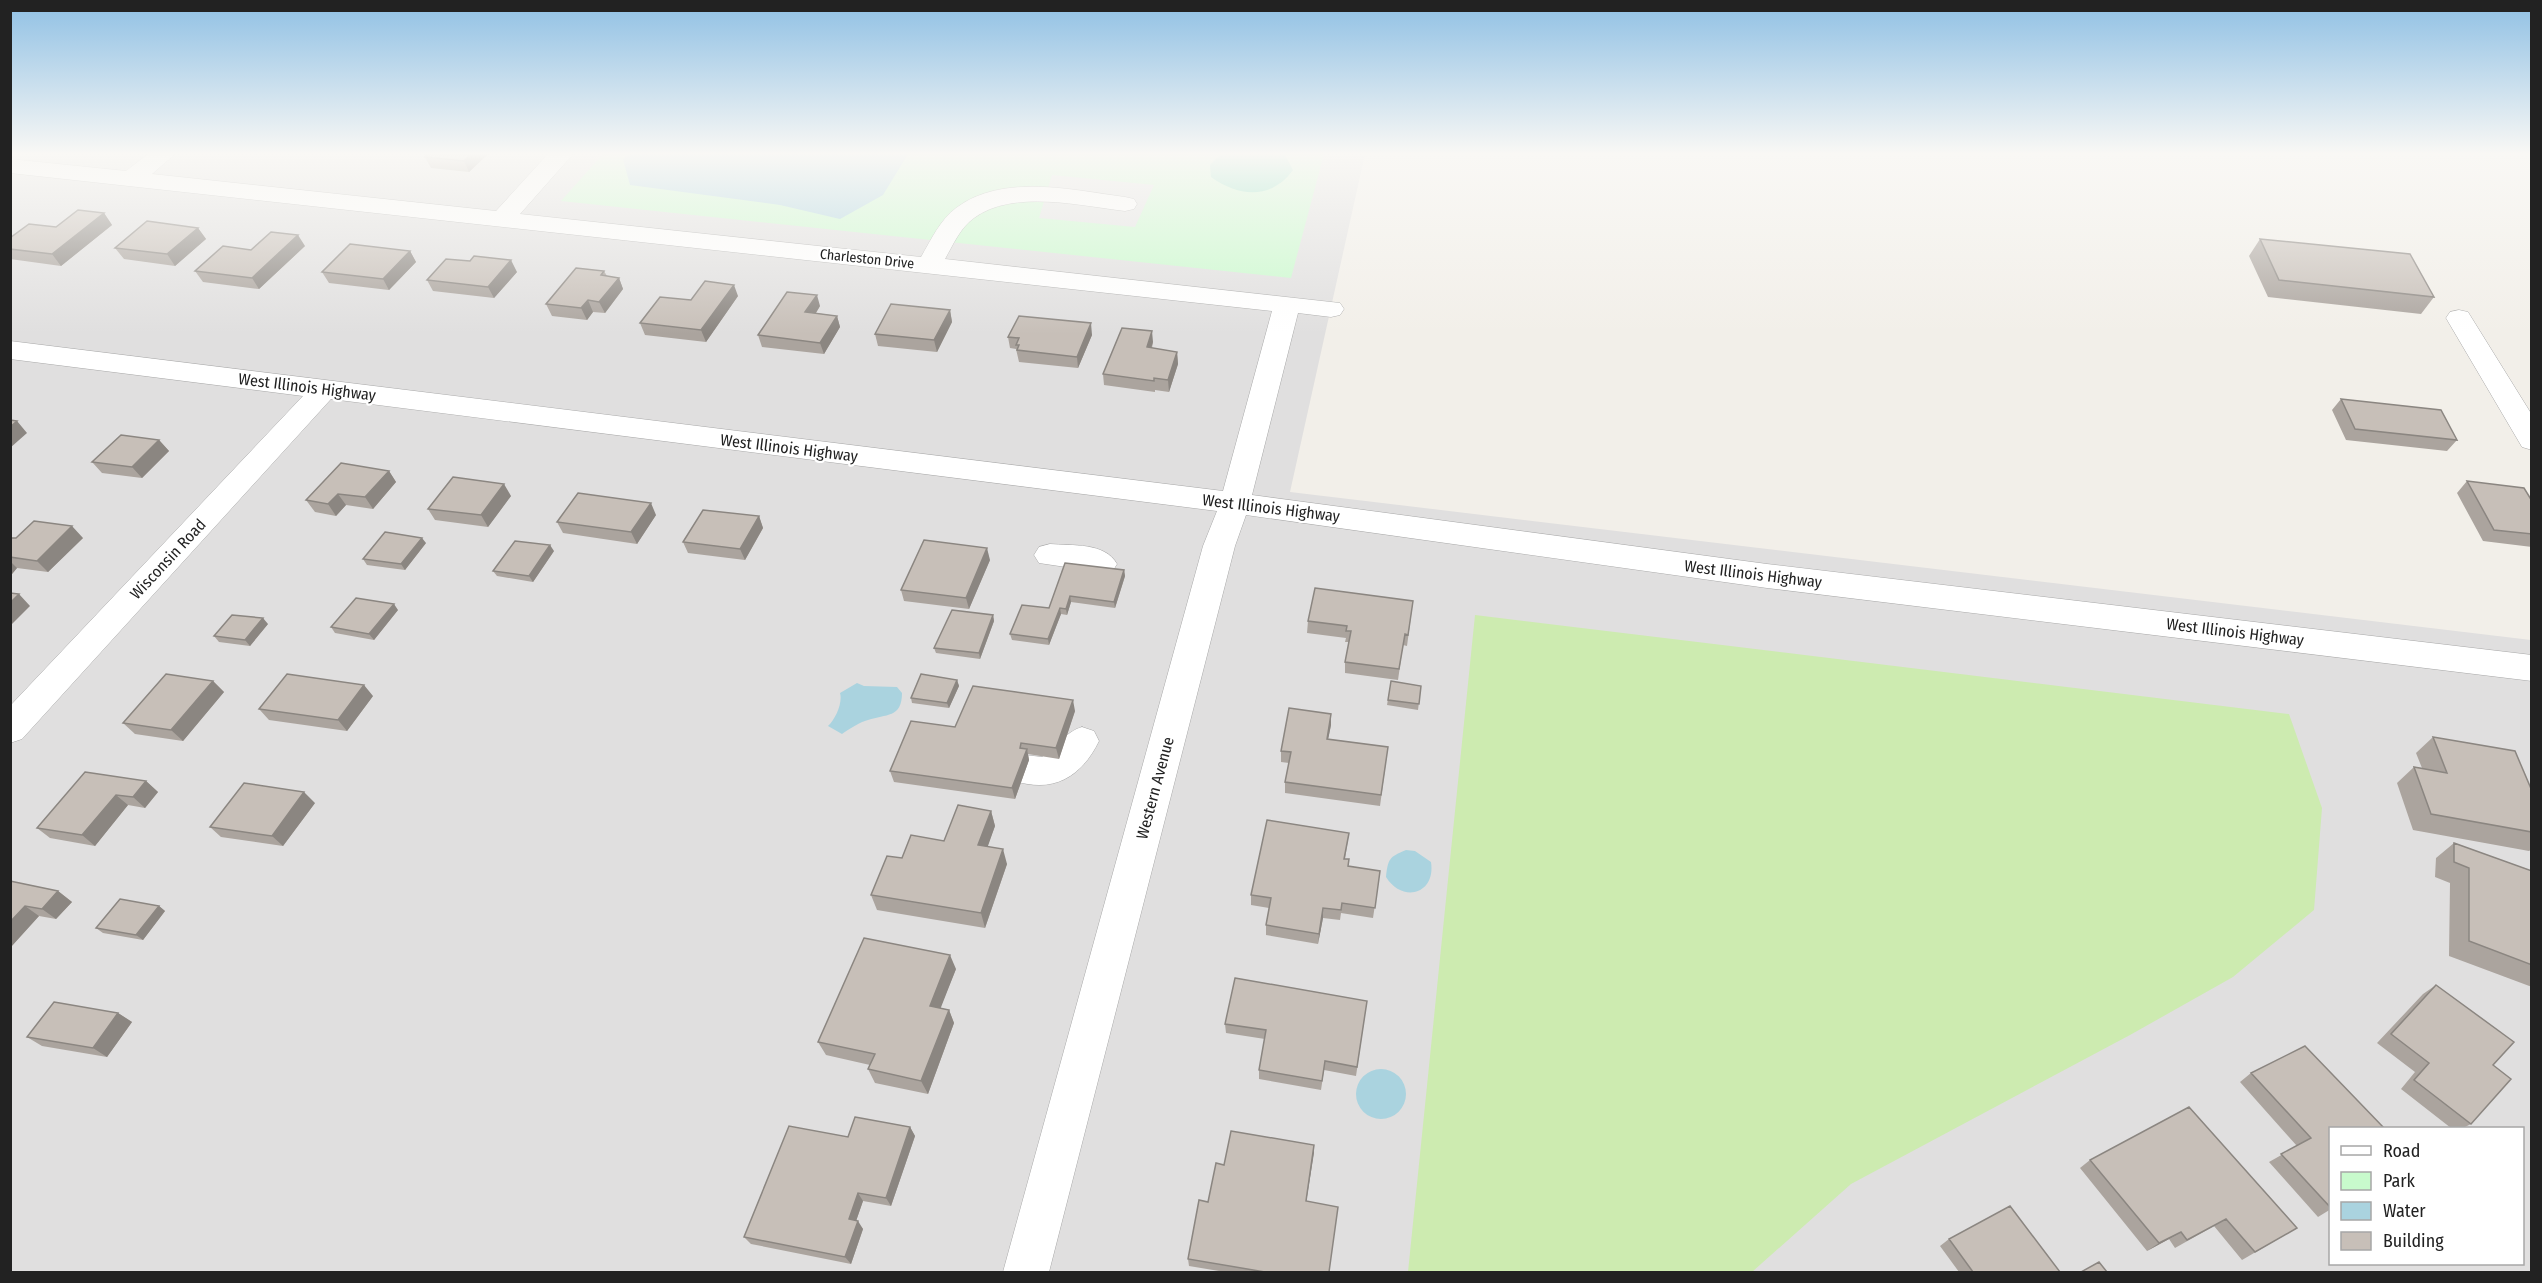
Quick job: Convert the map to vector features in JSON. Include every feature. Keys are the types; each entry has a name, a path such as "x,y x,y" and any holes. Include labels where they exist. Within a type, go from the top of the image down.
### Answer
{"street":[{"name":"Charleston Drive","path":"456,214 1331,309"},
{"path":"502,219 507,214"},
{"path":"929,265 949,232 965,214"},
{"name":"Western Avenue","path":"1026,1272 1287,304"},
{"path":"2459,318 2532,440"},
{"name":"West Illinois Highway","path":"10,350 1235,503 1767,576 2532,668"},
{"name":"Wisconsin Road","path":"10,729 325,389"},
{"path":"1050,555 1092,559 1101,564"},
{"path":"1025,770 1048,772 1066,759 1082,741"}],"shaded area":[{"path":"10,214 1352,214 1290,492 2531,640 2531,1272 11,1272"},
{"path":"1040,214 1141,214 1135,227 1039,218"}],"green space":[{"path":"683,214 1308,214 1291,278"},
{"path":"1475,615 2289,714 2322,808 2314,910 2233,977 2130,1035 1851,1184 1752,1272 1408,1272"}],"water":[{"path":"818,214 849,214 840,219"},
{"path":"857,683 864,686 897,687 902,693 901,701 892,714 862,722 842,734 828,726 838,711 840,693"},
{"path":"1406,850 1415,851 1431,862 1428,882 1416,892 1400,890 1386,877 1390,859"},
{"path":"1376,1069 1386,1069 1399,1076 1406,1089 1406,1099 1399,1112 1386,1119 1376,1119 1367,1115 1360,1108 1356,1099 1356,1089 1360,1080 1367,1073"}],"building":[{"path":"73,214 103,214 52,254 10,249 10,238 29,224 56,227"},
{"path":"147,221 198,228 167,254 115,248"},
{"path":"271,232 298,235 252,278 195,271 223,246 251,250"},
{"path":"2260,239 2410,254 2434,297 2279,280"},
{"path":"350,244 410,251 383,279 322,272"},
{"path":"474,256 511,260 488,287 427,280 446,259 470,261"},
{"path":"576,268 604,271 601,275 619,278 599,302 588,300 581,308 546,304"},
{"path":"705,281 734,285 701,330 640,323 660,297 691,300"},
{"path":"787,292 817,295 805,312 837,316 820,343 758,335"},
{"path":"891,304 950,310 934,340 875,334"},
{"path":"1019,316 1091,323 1077,357 1017,350 1019,345 1016,345 1019,338 1008,337"},
{"path":"1122,328 1152,331 1147,347 1177,352 1168,380 1154,378 1154,381 1103,374"},
{"path":"2341,399 2441,410 2457,440 2355,429"},
{"path":"10,420 17,421 10,427"},
{"path":"121,435 159,440 132,467 92,462"},
{"path":"341,463 389,471 365,497 338,494 328,504 306,500"},
{"path":"453,477 504,484 481,515 428,509"},
{"path":"2467,481 2524,488 2532,501 2532,534 2494,530"},
{"path":"578,493 651,503 631,532 557,522"},
{"path":"703,510 759,516 740,549 683,542"},
{"path":"34,521 72,526 37,561 10,557 10,538 16,538"},
{"path":"385,532 422,538 401,564 363,559"},
{"path":"924,540 987,548 966,598 901,590"},
{"path":"515,541 550,545 529,576 493,571"},
{"path":"1065,563 1124,570 1114,602 1070,596 1066,609 1060,608 1048,639 1010,634 1022,605 1049,608"},
{"path":"1315,588 1413,601 1408,635 1405,634 1399,669 1345,662 1351,631 1346,631 1347,626 1308,621"},
{"path":"10,593 19,594 10,603"},
{"path":"356,598 394,604 369,634 331,627"},
{"path":"952,610 993,615 979,653 934,648"},
{"path":"232,615 263,618 245,640 214,636"},
{"path":"166,674 213,681 171,730 123,723"},
{"path":"287,674 364,685 338,720 259,709"},
{"path":"921,674 957,680 947,703 911,698"},
{"path":"1391,681 1421,686 1419,704 1388,700"},
{"path":"973,686 1073,700 1056,748 1021,743 1020,748 1027,749 1012,788 890,771 911,721 955,727"},
{"path":"1289,708 1331,714 1327,739 1388,747 1381,795 1285,782 1291,752 1281,751"},
{"path":"2433,737 2515,751 2532,791 2532,832 2431,814 2414,767 2447,773"},
{"path":"85,772 146,781 133,797 116,795 82,835 37,828"},
{"path":"244,783 304,792 272,836 210,827"},
{"path":"958,805 991,811 978,845 1003,849 981,913 871,895 887,856 902,858 911,835 944,841"},
{"path":"1267,820 1349,833 1344,859 1349,859 1348,866 1380,871 1375,908 1342,903 1341,910 1323,908 1319,934 1266,925 1271,898 1251,895"},
{"path":"2454,843 2532,871 2532,965 2469,941 2469,868 2454,862"},
{"path":"10,881 58,891 42,909 25,906 10,922"},
{"path":"120,899 159,906 136,935 96,928"},
{"path":"864,938 950,955 930,1006 949,1010 921,1081 868,1069 875,1054 818,1042"},
{"path":"1235,978 1367,1001 1357,1067 1325,1061 1322,1081 1259,1070 1266,1030 1225,1024"},
{"path":"2436,985 2514,1042 2493,1065 2511,1079 2471,1124 2414,1080 2429,1063 2391,1034"},
{"path":"54,1002 118,1013 93,1048 27,1037"},
{"path":"2305,1046 2383,1127 2329,1127 2329,1206 2281,1154 2311,1138 2251,1073"},
{"path":"2189,1107 2297,1228 2255,1252 2226,1219 2187,1240 2181,1232 2159,1243 2090,1160"},
{"path":"855,1117 910,1127 886,1198 858,1193 849,1219 858,1221 845,1257 744,1237 789,1126 848,1137"},
{"path":"1231,1131 1314,1145 1306,1201 1338,1207 1329,1272 1265,1272 1188,1259 1199,1200 1208,1202 1216,1163 1224,1165"},
{"path":"2010,1206 2060,1272 1973,1272 1949,1239"},
{"path":"2099,1262 2107,1272 2081,1272"}]}
